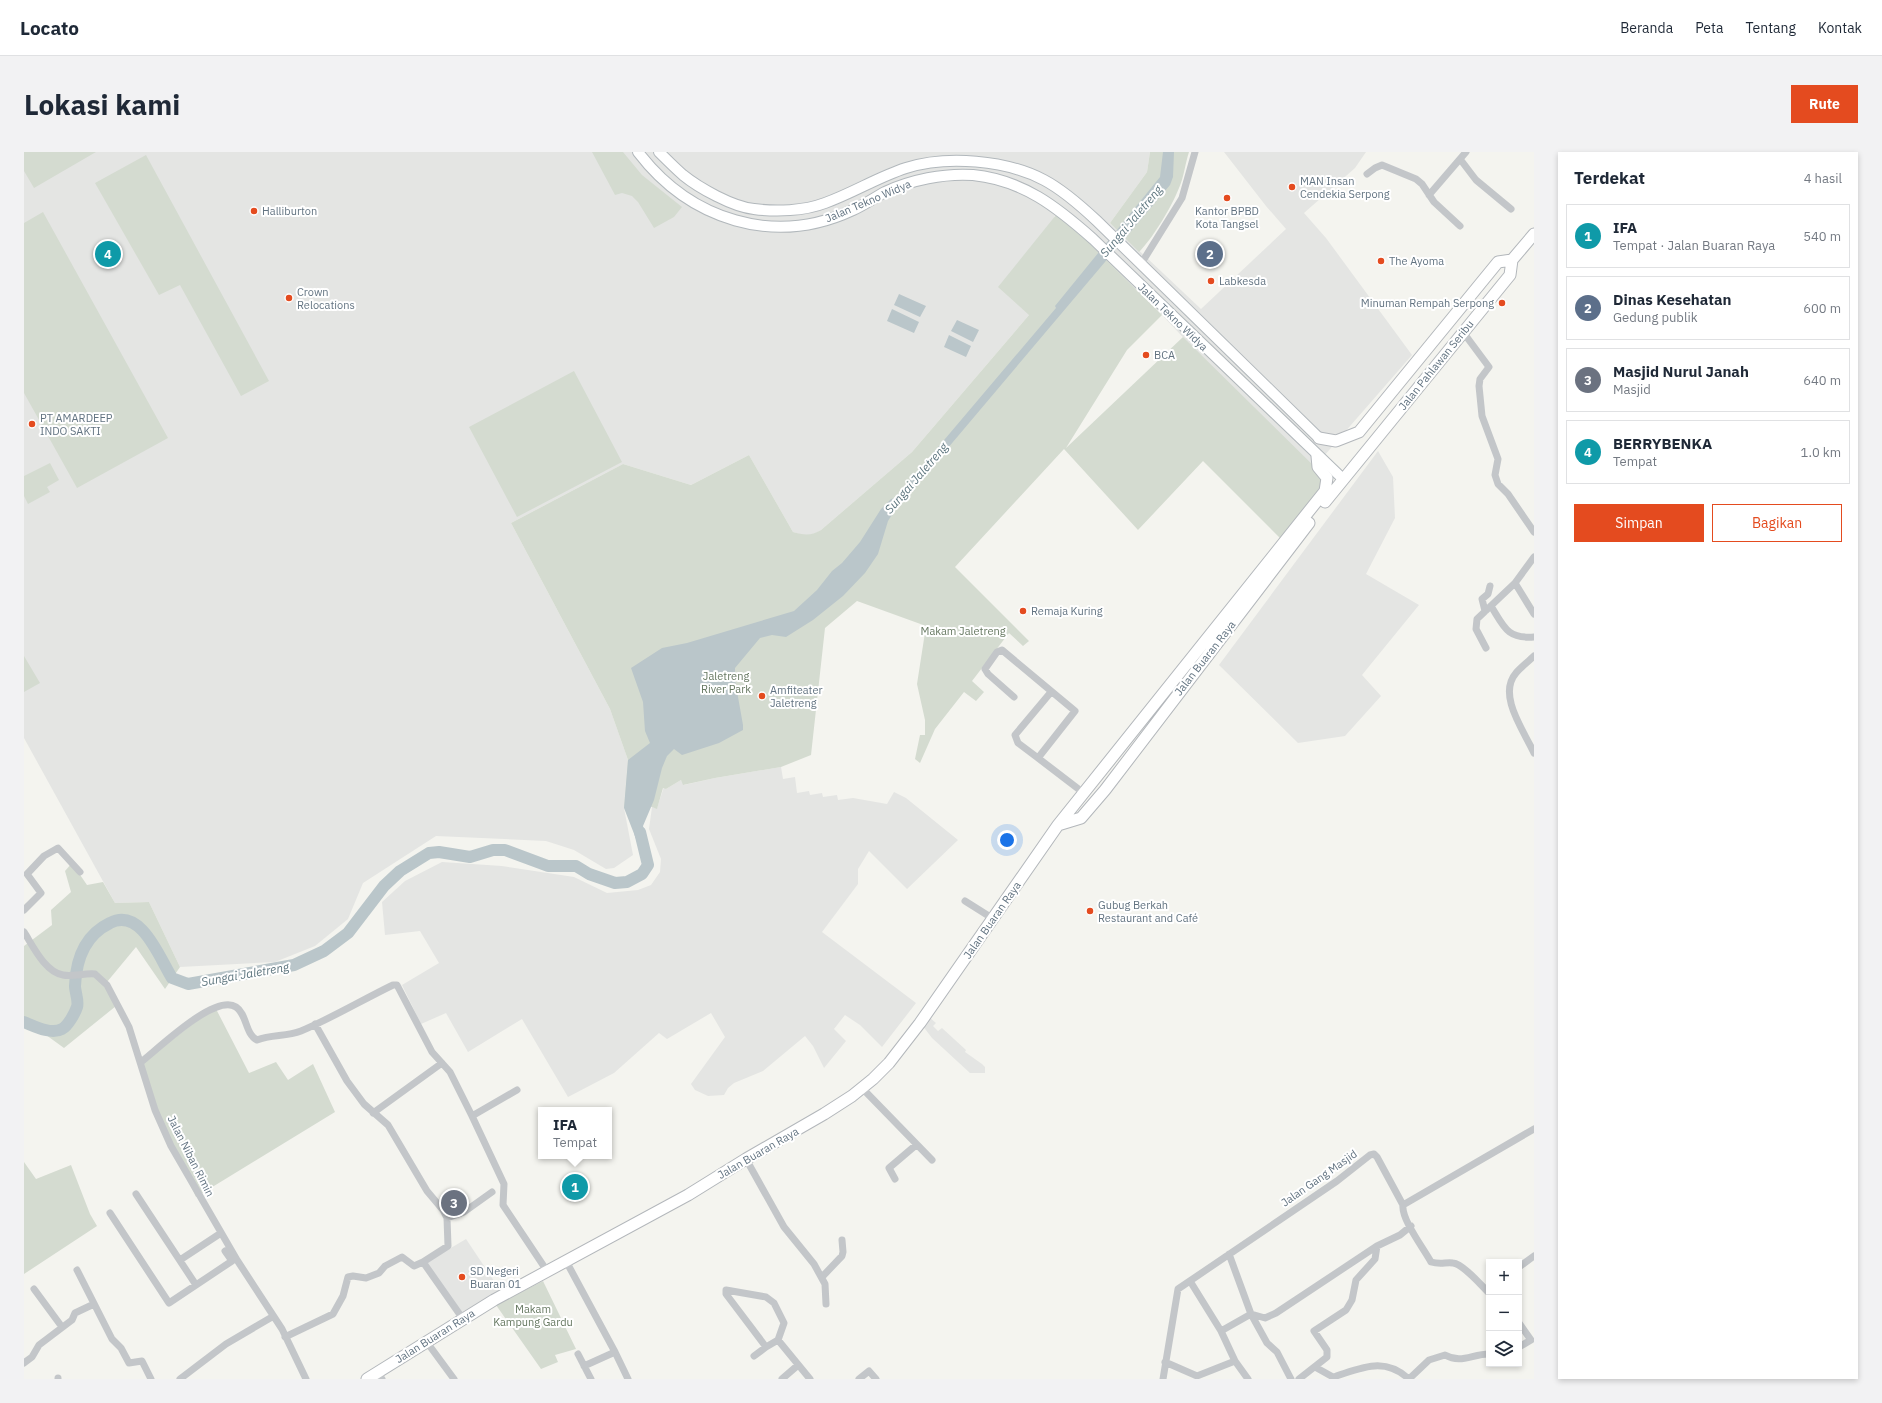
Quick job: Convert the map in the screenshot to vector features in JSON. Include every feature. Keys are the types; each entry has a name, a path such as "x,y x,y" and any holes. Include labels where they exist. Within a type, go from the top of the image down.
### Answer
{"main road":[{"name":"Jalan Tekno Widya","path":"638,152 660,177 680,194 712,213 744,224 788,227 820,222 852,210 886,192 912,181 941,177 972,175 1007,181 1034,192 1068,217 1093,239 1317,456 1343,479"},
{"name":"Jalan Tekno Widya","path":"659,152 683,175 696,184 730,202 753,210 794,210 824,203 907,168 937,162 974,161 1013,168 1045,180 1080,206 1105,228 1319,438 1336,441 1359,432"},
{"name":"Jalan Pahlawan Seribu","path":"1343,479 1510,275 1512,260 1534,234"},
{"name":"Jalan Pahlawan Seribu","path":"1359,432 1498,262 1512,260"},
{"name":"Jalan Buaran Raya","path":"1058,825 1081,818 1105,790 1301,528 1325,491 1327,478 1318,467 1317,456"},
{"name":"Jalan Buaran Raya","path":"367,1379 380,1376 426,1341 463,1319 547,1271 688,1195 746,1159 824,1114 862,1088 888,1063 920,1024 992,918 1058,825 1301,528 1343,479"}],"street":[{"path":"1142,264 1182,198 1195,152"},
{"path":"1429,195 1466,152"},
{"path":"1460,159 1476,180 1511,209"},
{"path":"1367,174 1378,166 1387,166 1416,179 1422,184 1434,202 1460,226"},
{"path":"1463,332 1489,367 1480,380 1479,386 1482,416 1498,459 1495,475 1500,487 1508,494 1534,532"},
{"path":"1486,648 1475,625 1477,619 1515,583 1534,557"},
{"path":"1515,583 1534,614"},
{"path":"1490,586 1488,594 1482,599 1488,609 1507,632 1518,638 1534,637"},
{"path":"1014,697 988,674 985,669 997,652 1002,650 1075,713 1038,758"},
{"path":"1534,656 1514,674 1508,694 1513,711 1534,753"},
{"path":"1051,692 1015,735 1018,743 1084,794"},
{"path":"24,910 41,892 27,874 49,852 58,848 80,872"},
{"path":"965,901 992,918"},
{"name":"Jalan Niban Rimin","path":"24,932 48,965 56,972 66,975 95,974 107,985 129,1027 155,1110 171,1146 221,1233 285,1337 306,1379"},
{"path":"141,1062 200,1015 214,1007 228,1004 236,1007 243,1016 251,1035 257,1040 270,1035 279,1037 300,1031 393,985 397,985 432,1052 450,1072 472,1116 504,1184 503,1205 547,1271"},
{"path":"285,1337 333,1314 343,1296 348,1277 353,1276 366,1278 379,1273 385,1266 402,1257 414,1266 448,1246 446,1218 443,1210 427,1191 388,1125 364,1104 347,1081 314,1024"},
{"path":"373,1113 442,1063"},
{"path":"862,1088 932,1160"},
{"path":"472,1116 517,1090"},
{"path":"1486,1290 1461,1266 1453,1263 1440,1265 1431,1262 1404,1214 1403,1206 1534,1129"},
{"path":"895,1179 889,1168 916,1145"},
{"name":"Jalan Gang Masjid","path":"1163,1379 1178,1289 1337,1180 1372,1154 1377,1157 1403,1206"},
{"path":"746,1159 784,1227 812,1260 822,1277 825,1284 826,1304"},
{"path":"446,1218 464,1212 492,1192"},
{"path":"136,1194 196,1285"},
{"path":"110,1213 169,1303 232,1262 224,1251"},
{"path":"1221,1331 1251,1314 1265,1318 1276,1313 1377,1246 1400,1235 1411,1226"},
{"path":"180,1260 221,1233"},
{"path":"822,1277 842,1256 842,1240"},
{"path":"1300,1379 1327,1357 1328,1353 1314,1331 1346,1310 1352,1300 1356,1280 1375,1259 1377,1246"},
{"path":"1229,1254 1251,1314 1267,1343 1277,1352 1292,1379"},
{"path":"1522,1265 1534,1256"},
{"path":"566,1261 616,1352 628,1379"},
{"path":"423,1262 463,1319"},
{"path":"77,1270 112,1339 121,1348 128,1361 132,1363 142,1361 151,1379"},
{"path":"1190,1281 1221,1331 1235,1361 1248,1379"},
{"path":"34,1289 62,1327"},
{"path":"754,1356 778,1340 785,1325 774,1304 766,1297 745,1292 726,1290 726,1294 733,1301 766,1347"},
{"path":"733,1301 745,1292"},
{"path":"27,1361 39,1345 72,1320 75,1313 94,1304"},
{"path":"180,1379 189,1377 192,1368 226,1344 272,1317"},
{"path":"1522,1326 1533,1339 1522,1345"},
{"path":"778,1340 810,1379"},
{"path":"426,1341 454,1379"},
{"path":"584,1366 616,1352"},
{"path":"24,1353 27,1361"},
{"path":"578,1354 591,1379"},
{"path":"1315,1367 1333,1377 1376,1364 1400,1370 1409,1379 1428,1360 1445,1355 1454,1359 1486,1354"},
{"path":"1165,1362 1197,1376 1235,1361"},
{"path":"782,1379 798,1366"},
{"path":"859,1379 869,1371 876,1379"}],"shaded area":[{"path":"24,152 1150,152 1147,172 1110,223 1201,309 1286,229 1224,152 1366,152 1355,168 1304,213 1326,238 1412,355 1310,472 1162,315 1087,241 1055,215 1029,315 912,452 821,530 813,535 803,535 793,532 749,455 691,485 623,464 511,523 610,709 628,760 624,808 633,855 614,868 606,869 574,850 546,841 436,836 363,883 348,919 315,946 275,962 180,967 149,902 115,903 24,738"},
{"path":"1378,451 1393,477 1395,518 1366,574 1419,605 1362,675 1381,696 1345,736 1298,743 1219,665"},
{"path":"781,767 783,779 795,777 797,793 809,791 810,795 822,793 823,797 837,795 838,800 853,798 887,804 894,792 906,798 958,840 907,889 869,851 858,869 858,884 822,932 916,1003 882,1047 860,1025 845,1015 834,1029 846,1041 824,1068 813,1046 805,1036 763,1071 734,1083 728,1088 724,1095 708,1096 695,1090 691,1084 725,1037 711,1013 667,1039 659,1033 614,1073 568,1097 522,1019 468,1052 446,1013 421,1024 402,985 439,963 420,931 385,935 382,902 405,881 442,862 502,866 574,877 607,893 638,890 651,885 660,872 661,859 649,829 652,807 657,808 664,787 666,789 681,780 684,785 715,778"},
{"path":"929,1017 936,1023 933,1026 938,1031 942,1028 966,1050 965,1052 985,1067 985,1073 970,1073 932,1038 922,1025"},
{"name":"SD Negeri Buaran 01","path":"466,1239 500,1290 458,1315 424,1264"}],"green space":[{"path":"24,152 96,152 34,188 24,171"},
{"path":"592,152 623,152 642,175 682,207 674,217 654,228 638,202 632,196 622,193 615,195"},
{"path":"1150,152 1189,152 1181,184 1176,196 1156,231 1139,252 1110,223 1147,172"},
{"path":"146,155 269,381 241,396 180,285 159,295 95,183"},
{"path":"43,212 168,438 77,488 24,393 24,223"},
{"path":"1056,215 1087,241 1162,315 1127,350 1066,448 1183,337 1321,473 1322,486 1282,540 1203,461 1138,530 1064,449 955,567 1029,641 1023,646 1009,633 972,681 984,692 976,701 964,692 935,729 920,763 915,759 920,735 925,735 925,720 917,684 926,626 857,601 825,628 811,755 781,767 683,785 681,780 666,789 663,788 657,809 652,807 624,808 628,760 610,709 511,523 623,464 691,485 749,455 793,532 807,534 821,530 912,452 1029,315 998,287"},
{"path":"574,371 622,462 517,517 469,427"},
{"path":"50,463 59,480 47,487 50,492 28,504 24,496 24,476"},
{"path":"24,656 40,683 24,692"},
{"path":"72,863 87,885 103,882 115,903 149,902 180,967 165,989 136,947 107,982 116,1006 64,1048 24,1019 24,946 52,925 51,910 71,892 65,871"},
{"path":"215,1007 249,1073 276,1062 288,1080 313,1064 335,1112 196,1197 167,1138 142,1063"},
{"path":"24,1162 36,1179 71,1165 90,1214 97,1226 24,1274"},
{"name":"Makam Kampung Gardu","path":"543,1281 576,1349 555,1355 558,1362 541,1369 496,1305"}],"water":[{"path":"1163,152 1174,152 1173,177 1170,185 893,513 888,521 878,554 865,573 843,596 813,620 786,637 772,635 760,638 735,668 735,680 743,730 719,743 682,755 674,749 667,756 662,768 654,800 643,826 648,848 638,844 624,808 628,760 650,743 645,731 643,702 631,668 662,648 687,643 794,611 817,590 832,571 842,563 860,542 881,509 891,499 895,498 1056,308 1055,306 1160,177"},
{"path":"899,294 926,306 920,317 894,305"},
{"path":"892,309 919,322 914,333 887,321"},
{"path":"957,320 979,330 973,342 951,331"},
{"path":"949,335 971,346 966,357 944,347"}],"waterway":[{"name":"Sungai Jaletreng","path":"24,1022 53,1031 58,1031 67,1025 73,1016 78,1002 75,986 77,967 80,958 88,941 101,928 110,923 121,920 131,922 140,928 155,947 172,978 188,984 294,965 324,951 348,933 384,886 400,871 429,853 439,852 470,857 493,850 505,850 548,866 576,866 589,874 615,883 627,882 642,874 648,865 640,832"}],"place":[{"name":"MAN Insan Cendekia Serpong","path":"1292,187"},
{"name":"Kantor BPBD Kota Tangsel","path":"1227,198"},
{"name":"Halliburton","path":"254,211"},
{"name":"BERRYBENKA","path":"108,254"},
{"name":"Dinas Kesehatan","path":"1210,254"},
{"name":"The Ayoma","path":"1381,261"},
{"name":"Labkesda","path":"1211,281"},
{"name":"Crown Relocations","path":"289,298"},
{"name":"Minuman Rempah Serpong","path":"1502,303"},
{"name":"BCA","path":"1146,355"},
{"name":"PT AMARDEEP INDO SAKTI","path":"32,424"},
{"name":"Remaja Kuring","path":"1023,611"},
{"name":"Amfiteater Jaletreng","path":"762,696"},
{"name":"Gubug Berkah Restaurant and Café","path":"1090,911"},
{"name":"IFA","path":"575,1187"},
{"name":"Masjid Nurul Janah","path":"454,1203"},
{"name":"SD Negeri Buaran 01","path":"462,1277"}],"park label":[{"name":"Makam Jaletreng","path":"963,631"},
{"name":"Jaletreng River Park","path":"726,682"}]}
